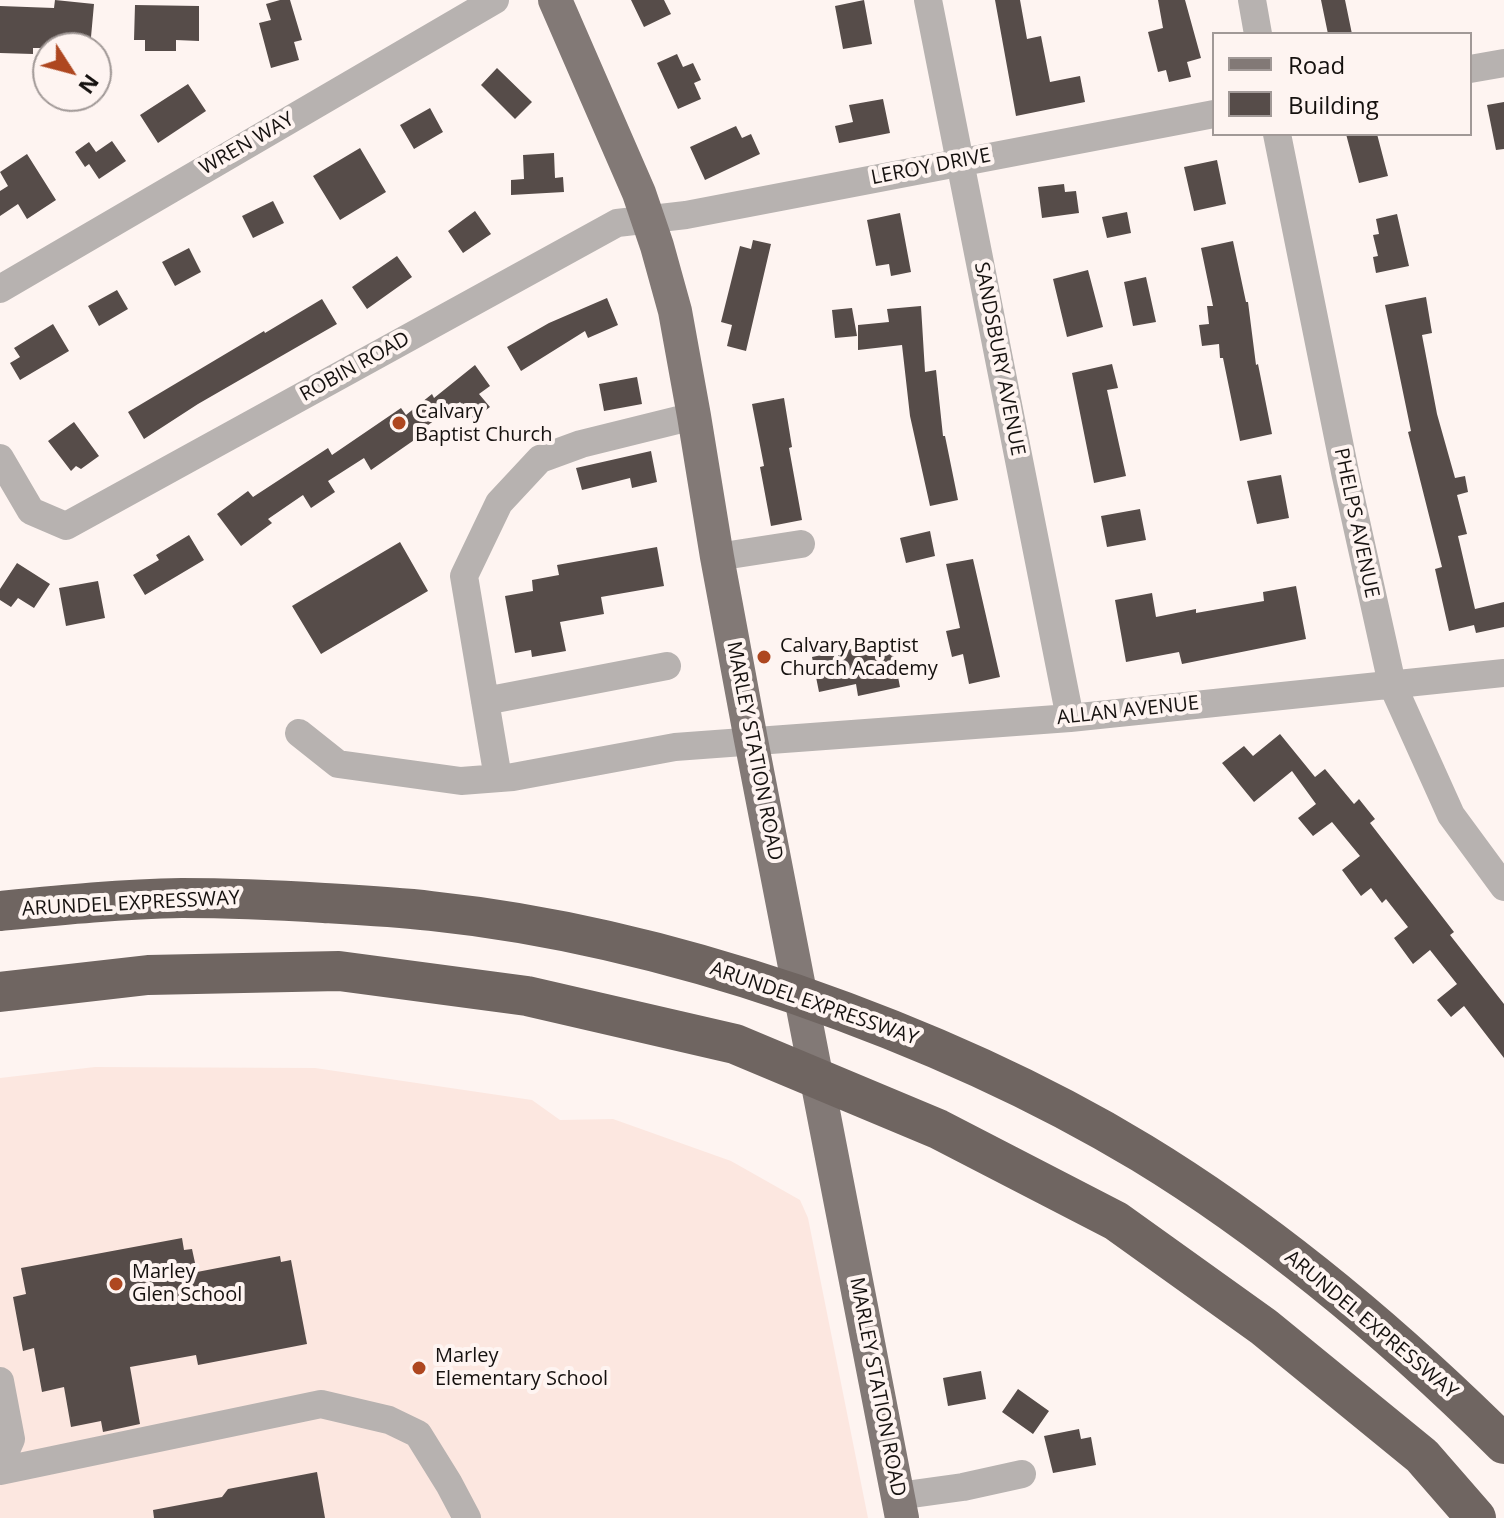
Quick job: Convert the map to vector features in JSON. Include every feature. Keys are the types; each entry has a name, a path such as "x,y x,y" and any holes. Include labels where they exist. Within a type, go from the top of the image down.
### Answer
{"highway":[{"name":"ARUNDEL EXPRESSWAY","path":"0,911 182,898 254,899 432,911 622,944 750,979 827,1005 903,1033 1026,1089 1145,1155 1246,1223 1334,1289 1401,1346 1504,1444"},
{"path":"0,992 148,975 339,971 527,996 735,1044 938,1129 1116,1221 1264,1327 1410,1446 1476,1518"}],"main road":[{"name":"MARLEY STATION ROAD","path":"555,0 649,219 675,311 751,740 900,1507"}],"street":[{"name":"WREN WAY","path":"0,289 495,0"},
{"name":"SANDSBURY AVENUE","path":"928,0 1070,718"},
{"path":"1252,0 1258,32"},
{"path":"1472,69 1504,63"},
{"name":"LEROY DRIVE","path":"649,219 686,215 1212,114"},
{"name":"PHELPS AVENUE","path":"1277,136 1345,472 1392,684 1451,815 1504,887"},
{"name":"ROBIN ROAD","path":"0,458 31,511 66,526 617,223 649,219"},
{"path":"498,778 464,576 499,503 540,459 581,444 694,416"},
{"path":"717,557 801,544"},
{"path":"485,701 667,666"},
{"name":"ALLAN AVENUE","path":"299,733 338,764 461,781 513,777 675,747 1070,718 1504,673"},
{"path":"0,1381 11,1439 0,1464"},
{"path":"0,1471 321,1404 389,1420 418,1434 467,1518"},
{"path":"900,1507 963,1487 1022,1474"}],"shaded area":[{"name":"Marley Elementary School","path":"95,1067 315,1068 532,1100 560,1120 613,1119 731,1161 800,1200 808,1218 868,1518 0,1518 0,1078"}],"building":[{"path":"55,0 94,4 91,32 32,32 32,54 0,53 0,6 54,8"},
{"path":"290,0 302,40 294,42 299,60 271,68 259,23 271,20 266,4"},
{"path":"631,0 664,0 671,14 644,27"},
{"path":"864,0 872,44 843,49 835,6"},
{"path":"995,0 1020,0 1027,39 1041,36 1050,82 1080,76 1085,102 1016,116"},
{"path":"1158,0 1185,0 1201,58 1187,62 1191,77 1169,82 1166,70 1158,72 1148,32 1163,28"},
{"path":"1321,0 1345,0 1352,32 1328,32"},
{"path":"135,5 199,6 199,41 176,40 176,51 145,51 145,40 134,40"},
{"path":"677,54 683,67 693,63 701,80 694,83 701,99 678,109 657,63"},
{"path":"497,68 532,102 515,119 481,85"},
{"path":"188,84 206,111 158,143 140,115"},
{"path":"883,99 890,133 839,143 835,126 853,122 849,105"},
{"path":"1504,102 1504,149 1496,150 1487,105"},
{"path":"430,108 443,132 414,149 400,125"},
{"path":"736,126 742,138 751,134 760,154 705,180 690,147"},
{"path":"1347,136 1378,136 1388,176 1359,183"},
{"path":"112,141 126,161 99,179 89,164 85,167 75,152 89,142 96,152"},
{"path":"360,148 386,192 340,220 313,176"},
{"path":"554,153 555,178 563,177 564,192 511,195 511,180 524,179 523,155"},
{"path":"27,154 56,200 27,219 18,204 0,216 0,191 8,186 0,172"},
{"path":"1217,160 1226,204 1194,211 1184,167"},
{"path":"1064,184 1065,192 1076,191 1079,213 1042,218 1038,187"},
{"path":"273,201 284,223 253,238 242,216"},
{"path":"475,211 491,234 463,253 448,231"},
{"path":"1127,212 1131,233 1107,238 1102,217"},
{"path":"900,213 911,272 891,276 889,264 876,266 867,220"},
{"path":"1397,214 1409,266 1376,273 1373,257 1378,256 1373,235 1379,234 1376,219"},
{"path":"753,240 771,244 746,351 727,346 732,325 721,322 740,246 751,249"},
{"path":"1233,241 1248,302 1256,365 1272,434 1240,441 1219,344 1202,346 1199,325 1209,324 1207,306 1213,306 1201,248"},
{"path":"189,248 201,272 175,286 162,262"},
{"path":"397,256 412,277 367,309 352,287"},
{"path":"1088,270 1103,327 1067,337 1053,279"},
{"path":"1146,277 1156,322 1133,326 1124,282"},
{"path":"117,290 128,309 99,326 88,306"},
{"path":"1426,297 1432,333 1422,335 1437,414 1455,478 1465,476 1468,492 1457,495 1467,534 1458,536 1475,609 1504,602 1504,627 1476,633 1474,625 1449,631 1435,569 1442,567 1408,432 1411,431 1385,305"},
{"path":"607,298 618,325 588,338 585,331 521,371 507,347 549,323"},
{"path":"322,299 337,324 198,404 144,439 128,412"},
{"path":"921,306 925,372 936,370 943,436 958,500 930,506 910,416 902,345 858,350 858,325 889,322 887,309"},
{"path":"852,308 857,336 835,338 832,310"},
{"path":"53,324 69,351 20,380 10,363 20,357 14,348"},
{"path":"1112,364 1118,388 1107,390 1126,476 1094,483 1072,373"},
{"path":"475,365 490,386 479,394 490,407 474,419 460,402 417,433 420,436 371,470 364,458 328,481 335,492 311,508 303,495 268,519 272,523 241,546 217,514 248,491 253,497 328,448 332,455 401,408 406,415 432,394 434,398"},
{"path":"637,377 642,404 604,411 599,384"},
{"path":"784,398 802,520 771,526 752,404"},
{"path":"74,422 99,456 81,469 76,466 71,471 48,441"},
{"path":"651,451 657,482 632,488 630,478 582,490 576,468"},
{"path":"1281,475 1289,518 1257,524 1247,481"},
{"path":"1140,509 1146,540 1107,547 1101,516"},
{"path":"930,531 935,556 906,563 900,538"},
{"path":"189,535 204,560 145,595 133,575 159,560 156,555"},
{"path":"400,542 428,591 321,654 292,606"},
{"path":"657,547 664,586 601,597 604,614 560,622 566,651 532,657 531,650 515,653 505,596 533,591 532,580 559,575 557,565"},
{"path":"973,559 1000,677 969,684 963,654 952,657 946,631 960,628 946,564"},
{"path":"17,563 50,584 34,608 18,598 11,607 0,600 0,589"},
{"path":"98,581 105,618 66,626 59,588"},
{"path":"1296,586 1306,639 1182,664 1179,652 1126,662 1115,600 1152,593 1156,617 1264,601 1263,592"},
{"path":"891,641 900,687 858,696 856,684 819,692 812,657"},
{"path":"1280,734 1315,777 1325,769 1354,804 1359,799 1375,819 1370,823 1454,932 1450,935 1504,1004 1504,1058 1464,1006 1451,1017 1437,1000 1457,984 1430,950 1413,964 1394,938 1408,927 1386,899 1382,903 1371,888 1361,896 1342,870 1360,856 1332,822 1313,836 1298,818 1316,804 1292,771 1254,802 1222,763 1244,746 1253,756"},
{"path":"182,1238 184,1250 192,1249 197,1272 280,1256 281,1262 291,1260 307,1344 198,1365 196,1355 130,1367 140,1424 103,1432 101,1421 71,1427 64,1387 42,1392 34,1348 23,1351 13,1297 26,1294 21,1268"},
{"path":"981,1371 986,1399 948,1406 943,1378"},
{"path":"1018,1389 1049,1411 1033,1434 1002,1412"},
{"path":"1079,1429 1081,1439 1091,1437 1096,1465 1053,1473 1044,1436"},
{"path":"317,1472 325,1518 154,1518 153,1510 222,1497 228,1489"}],"place":[{"name":"Calvary Baptist Church","path":"399,423"},
{"name":"Calvary Baptist Church Academy","path":"764,657"},
{"name":"Marley Glen School","path":"116,1284"},
{"name":"Marley Elementary School","path":"419,1368"}]}
